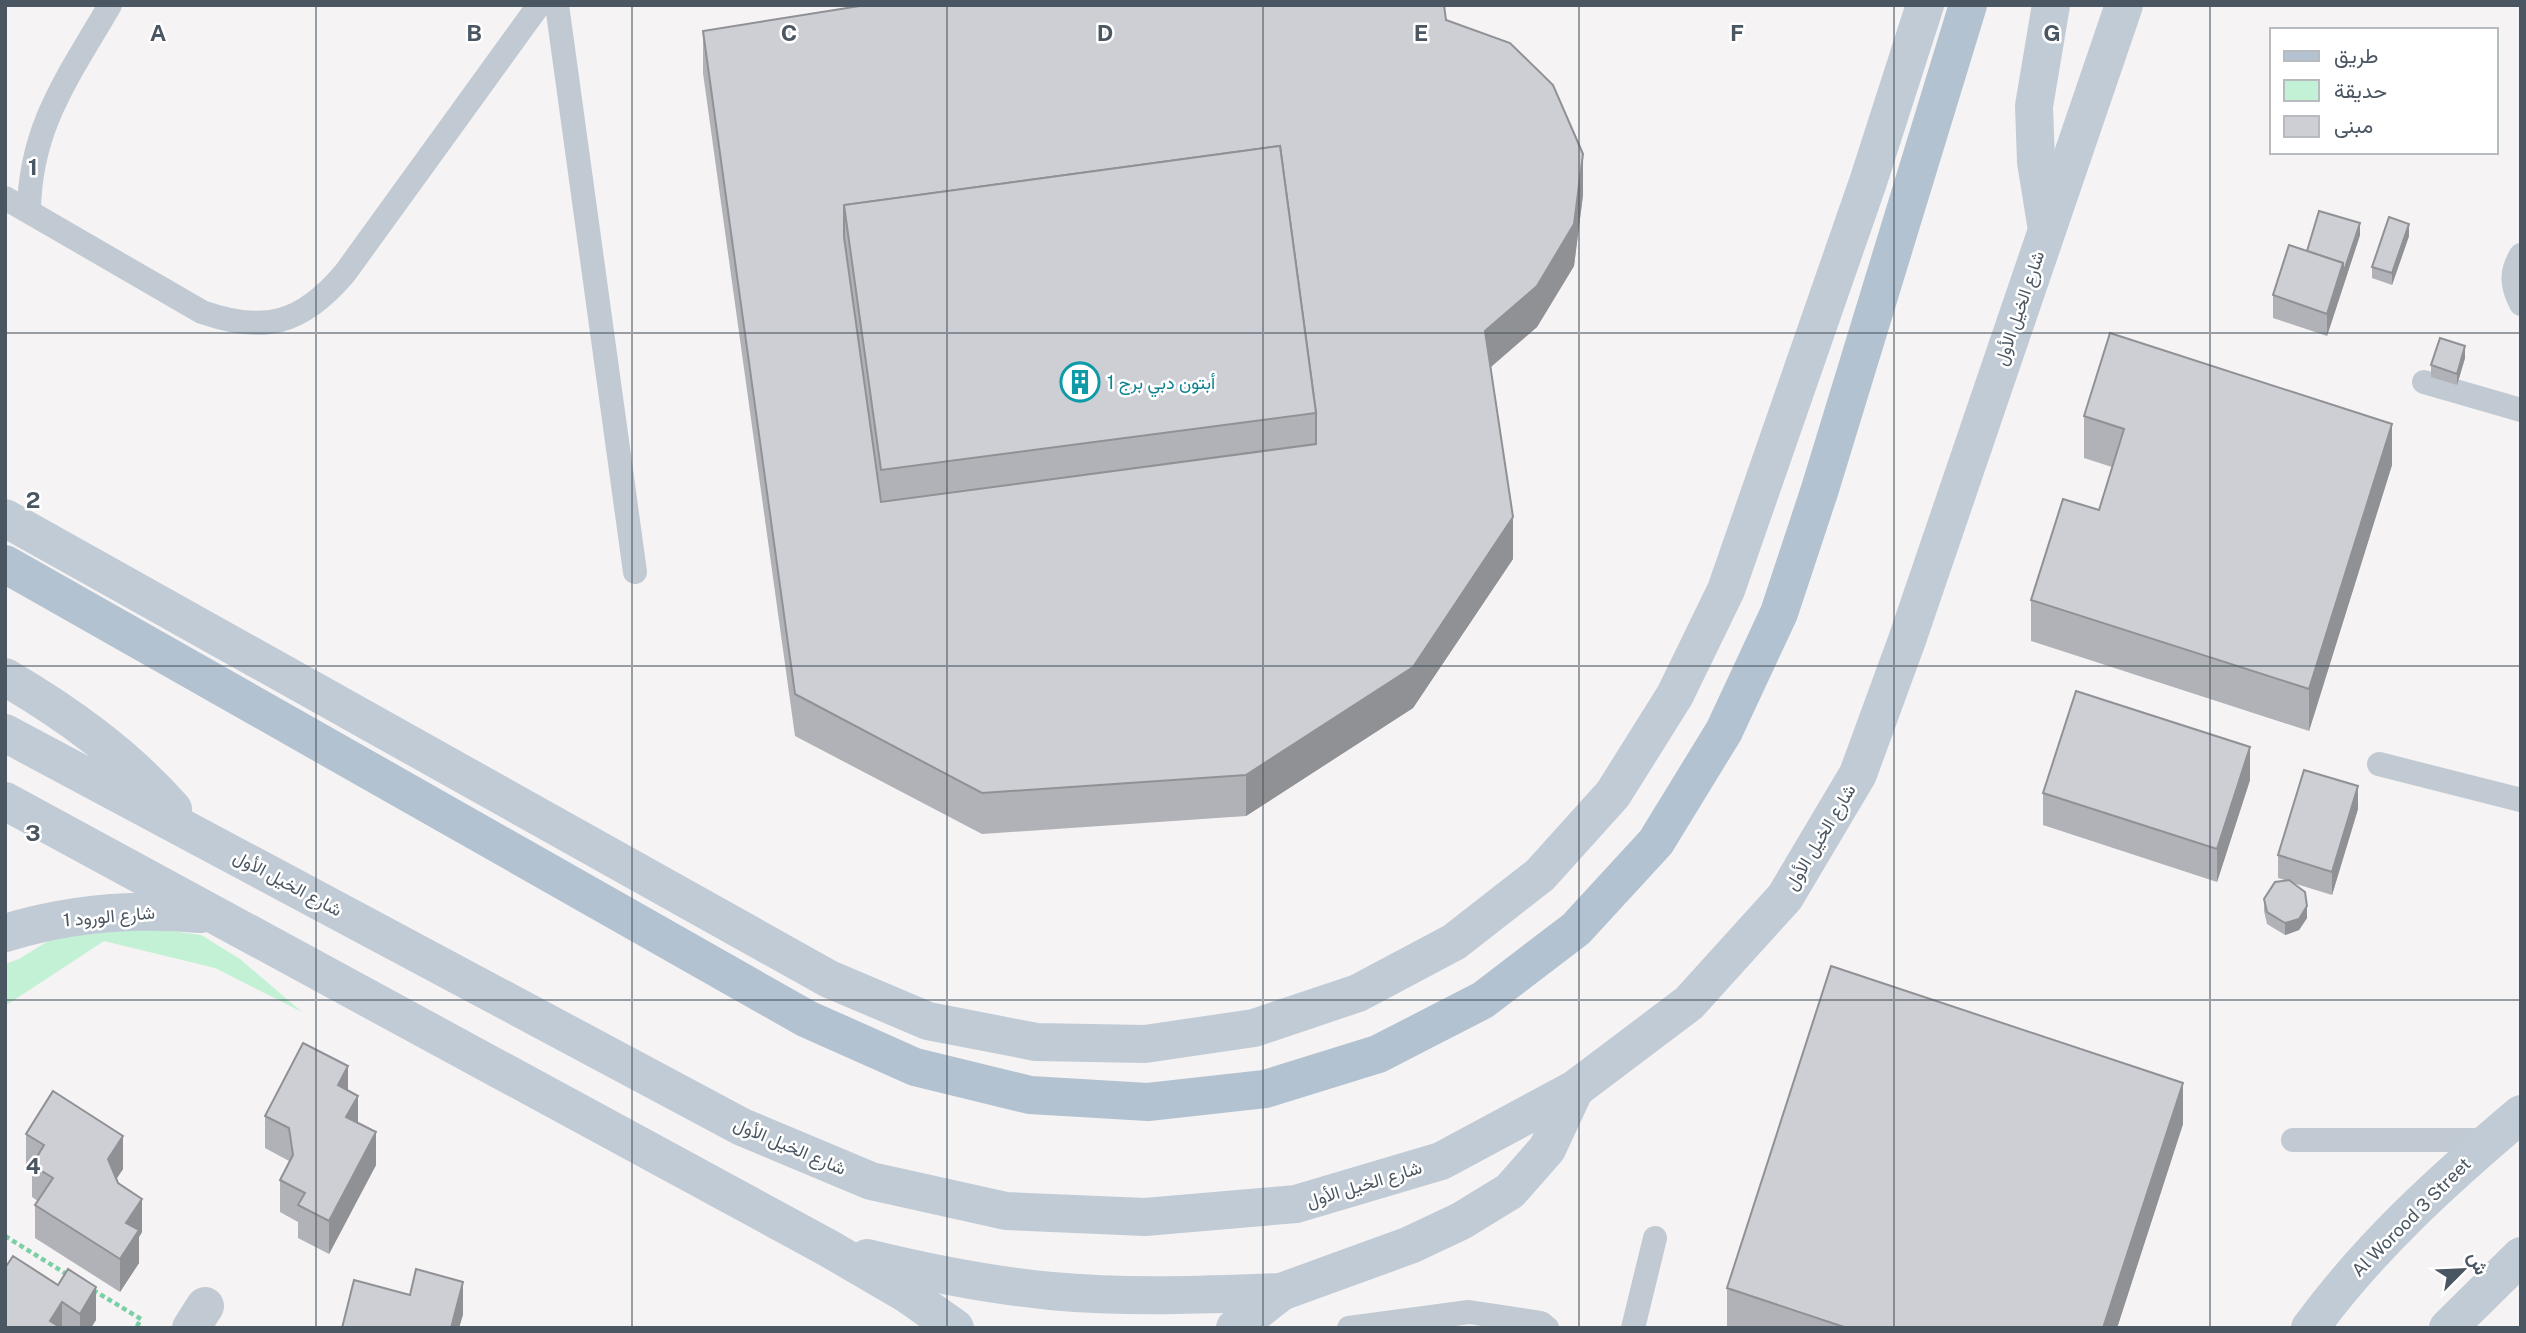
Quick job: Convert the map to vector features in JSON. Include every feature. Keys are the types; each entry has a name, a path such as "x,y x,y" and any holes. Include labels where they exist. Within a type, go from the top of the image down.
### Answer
{"main road":[{"path":"5,518 829,979 928,1021 1050,1042 1145,1044 1254,1028 1358,993 1454,942 1540,875 1614,794 1675,695 1726,590 1868,182 1925,5"},
{"path":"5,564 807,1019 915,1067 1030,1095 1148,1102 1265,1089 1378,1054 1471,1006 1576,929 1656,842 1724,731 1779,613 1820,489 1968,5"},
{"path":"2047,226 2036,162 2034,106 2052,5"},
{"name":"شارع الخيل الأول","path":"5,733 743,1127 871,1181 1006,1211 1145,1217 1296,1204 1441,1161 1575,1089 1689,1003 1776,907 1858,774 1907,640 2124,5"},
{"path":"5,677 72,719 116,752 156,790 193,832"},
{"path":"5,801 828,1248 907,1294 956,1328"},
{"name":"شارع الورود 1","path":"5,933 34,924 93,913 153,910 213,915"},
{"path":"1235,1328 1281,1292 1410,1245 1461,1221 1510,1191 1547,1149 1575,1089"},
{"name":"Al Worood 3 Street","path":"2310,1328 2390,1233 2457,1166 2521,1114"},
{"path":"828,1248 939,1275 1052,1291 1165,1296 1281,1292"},
{"path":"2448,1328 2521,1256"}],"lane":[{"path":"29,211 29,183 41,128 110,5"},
{"path":"5,198 201,312 232,323 254,324 297,316 325,298 345,273 539,5"},
{"path":"558,5 635,572"},
{"path":"2521,255 2514,267 2512,286 2521,304"},
{"path":"2424,382 2521,410"},
{"path":"2379,764 2521,800"},
{"path":"2293,1140 2490,1140"},
{"path":"1633,1328 1655,1238"},
{"path":"1349,1328 1469,1312 1541,1323 1547,1328"}],"path":[{"path":"5,1236 73,1278"},
{"path":"84,1285 141,1319 136,1328"}],"green space":[{"path":"149,928 201,935 240,959 302,1012 215,968 104,941 5,1006 5,964 19,959 53,938"}],"building":[{"path":"866,5 1444,5 1446,20 1510,43 1553,85 1583,154 1574,224 1537,286 1485,331 1513,517 1413,667 1246,775 982,793 795,694 703,31","holes":["1280,146 1316,413 1316,444 881,502 844,237 844,205"]},
{"name":"أبتون دبي برج 1","path":"1280,146 1316,413 881,470 844,205"},
{"path":"2319,211 2360,223 2343,274 2343,263 2307,251"},
{"path":"2389,217 2409,224 2392,273 2372,267"},
{"path":"2289,245 2343,263 2327,314 2273,295"},
{"path":"2110,333 2392,424 2309,689 2031,600 2063,499 2099,510 2124,429 2084,416"},
{"path":"2440,338 2465,346 2457,374 2431,365"},
{"path":"2076,691 2250,747 2217,849 2043,793"},
{"path":"2304,770 2358,786 2332,872 2278,855"},
{"path":"2289,880 2305,892 2307,906 2299,919 2285,923 2267,912 2264,899 2275,882"},
{"path":"1831,966 2183,1083 2103,1328 1847,1328 1727,1288"},
{"path":"303,1043 348,1066 338,1085 358,1096 346,1117 376,1132 329,1221 298,1205 305,1193 280,1180 293,1155 289,1128 265,1116"},
{"path":"53,1091 123,1136 108,1159 118,1183 142,1199 126,1223 139,1230 120,1259 35,1205 53,1178 32,1165 44,1145 26,1134"},
{"path":"13,1256 58,1285 68,1269 96,1287 80,1314 62,1302 50,1321 61,1328 5,1328 5,1268"},
{"path":"416,1269 463,1282 451,1328 342,1328 354,1280 410,1295"}],"place":[{"name":"أبتون دبي برج 1","path":"1080,382"}]}
